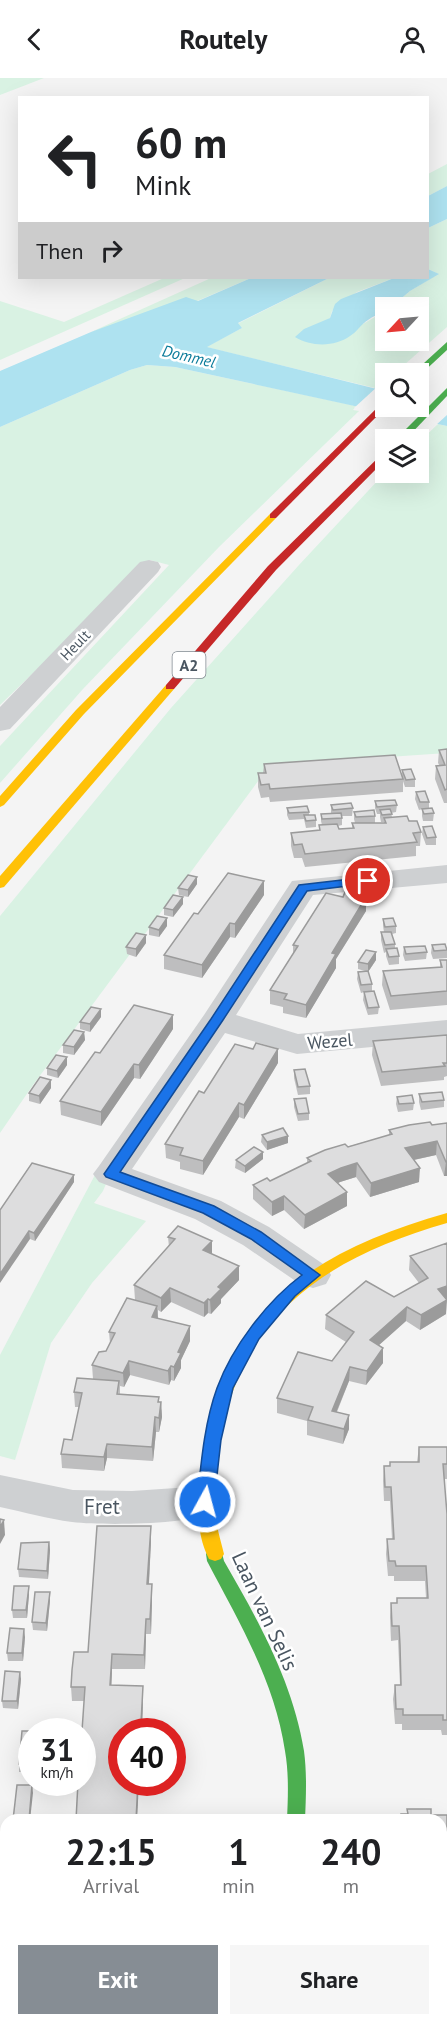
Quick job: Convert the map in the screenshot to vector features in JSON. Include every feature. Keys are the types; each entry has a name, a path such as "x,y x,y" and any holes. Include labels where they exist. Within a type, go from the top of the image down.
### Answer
{"main road":[{"path":"428,363 447,345"},
{"path":"409,429 445,393"},
{"name":"A2","path":"0,803 80,712 375,412"},
{"name":"A2","path":"0,884 272,568 375,464"},
{"name":"Laan van Selis","path":"297,1814 299,1794 289,1718 257,1634 216,1561 205,1502 213,1440 225,1388 252,1335 289,1293 313,1275 358,1250 407,1227 447,1218"}],"street":[{"name":"Heult","path":"0,723 149,567"},
{"path":"313,1275 256,1236 208,1210 111,1174 217,1020 303,887 447,874"},
{"name":"Wezel","path":"217,1020 297,1044 447,1030"},
{"name":"Fret","path":"0,1491 73,1506 132,1507 205,1502"}],"green space":[{"path":"0,78 44,78 0,95"},
{"path":"447,164 447,186 429,195 429,173"},
{"path":"447,219 447,327 429,343 429,297 403,297 438,274 429,270 429,228"},
{"path":"162,279 183,279 0,360 0,301 64,322"},
{"path":"209,279 249,279 197,301 91,332"},
{"path":"327,279 391,279 357,292 332,311 330,318 325,321 363,324 375,317 375,351 420,351 406,363 375,363 375,388 206,347 242,328 237,324"},
{"path":"147,365 175,367 356,406 353,410 359,411 219,547 83,689 0,783 0,746 169,565 150,560 0,705 0,427 130,370"},
{"path":"438,424 447,426 447,753 270,765 0,1133 0,916 171,708 375,483 429,483 429,433"},
{"path":"96,1173 108,1179 94,1203 146,1221 92,1283 51,1343 15,1460 0,1456 0,1355"}],"water":[{"path":"447,186 447,219 429,228 429,195"},
{"path":"429,269 439,274 403,297 375,297 375,316 344,340 330,344 315,344 295,337 304,329 330,318 335,304 341,299 391,279 429,279"},
{"name":"Dommel","path":"249,279 327,279 238,323 242,328 207,347 375,389 375,410 175,367 147,365 130,370 0,427 0,371 91,332 186,297 198,301"},
{"path":"447,404 447,426 406,417 429,417 429,405"}],"pier":[{"path":"375,389 375,413 354,408"},
{"path":"429,398 447,401 447,415 435,426 394,417 429,417"}],"building":[{"path":"447,749 447,789 445,790 436,766 445,765 439,750"},
{"path":"395,755 403,779 270,789 269,784 261,785 258,773 266,773 264,764"},
{"path":"411,769 415,779 406,780 402,770"},
{"path":"425,791 429,802 420,802 416,792"},
{"path":"395,800 397,805 377,807 375,801"},
{"path":"351,803 353,808 333,810 331,805"},
{"path":"307,806 309,812 289,813 287,808"},
{"path":"432,808 434,813 424,814 422,809"},
{"path":"390,809 392,814 382,815 380,810"},
{"path":"374,810 375,816 356,817 354,812"},
{"path":"341,813 342,818 322,819 321,814"},
{"path":"304,815 315,815 316,820 306,821"},
{"path":"407,816 409,821 417,821 421,832 413,833 417,842 305,854 302,844 294,845 291,833 320,830 319,825 337,824 339,829 354,828 352,823 386,823 384,818"},
{"path":"432,826 436,837 427,838 423,827"},
{"path":"228,873 264,881 235,924 230,923 202,965 164,955 194,913 198,914"},
{"path":"188,875 197,877 188,890 178,888"},
{"path":"379,888 380,894 365,895 363,890"},
{"path":"345,892 366,897 332,953 336,954 306,1005 284,999 287,994 270,990 298,946 293,945 326,893 343,897"},
{"path":"173,895 183,897 173,910 164,908"},
{"path":"157,916 167,918 159,930 149,927"},
{"path":"393,918 396,926 385,927 383,919"},
{"path":"381,932 391,932 395,944 385,945"},
{"path":"136,933 146,935 136,949 126,947"},
{"path":"445,944 447,950 434,951 432,945"},
{"path":"425,946 427,952 406,954 404,947"},
{"path":"397,948 399,956 389,957 386,949"},
{"path":"366,950 376,952 368,964 358,962"},
{"path":"440,960 447,960 447,991 391,996 383,971 442,967"},
{"path":"368,971 372,984 361,985 358,972"},
{"path":"374,991 379,1007 368,1008 364,992"},
{"path":"134,1005 173,1015 139,1065 134,1064 101,1112 60,1101 95,1052 100,1053"},
{"path":"91,1007 101,1009 90,1024 80,1022"},
{"path":"74,1030 84,1032 74,1047 63,1045"},
{"path":"447,1035 447,1063 443,1063 445,1066 382,1072 373,1041"},
{"path":"256,1043 278,1049 244,1105 239,1103 203,1161 180,1155 183,1148 165,1144 199,1091 204,1093 235,1044 253,1049"},
{"path":"56,1055 67,1057 57,1071 47,1068"},
{"path":"305,1069 310,1086 298,1087 294,1070"},
{"path":"40,1077 51,1080 39,1096 29,1093"},
{"path":"442,1092 444,1100 422,1102 419,1094"},
{"path":"412,1095 414,1103 399,1104 397,1097"},
{"path":"306,1098 309,1113 298,1114 294,1099"},
{"path":"430,1122 432,1125 447,1123 447,1162 437,1141 405,1148 420,1168 371,1183 357,1163 341,1168 328,1174 347,1192 305,1215 284,1196 272,1202 253,1185 267,1178 270,1181 311,1161 307,1158 325,1150 345,1144 348,1147 392,1134 389,1130"},
{"path":"283,1128 288,1136 267,1142 262,1135"},
{"path":"254,1147 263,1152 245,1166 236,1160"},
{"path":"32,1163 74,1175 34,1233 29,1231 0,1274 0,1210"},
{"path":"178,1226 212,1241 203,1250 239,1266 218,1287 221,1289 204,1303 170,1288 161,1298 134,1285 175,1239 168,1237"},
{"path":"447,1243 447,1286 438,1289 447,1300 421,1315 407,1307 370,1340 383,1348 367,1371 350,1367 332,1411 349,1415 344,1429 308,1420 313,1407 277,1398 298,1352 332,1361 354,1332 326,1315 366,1281 394,1297 428,1278 410,1256"},
{"path":"127,1298 157,1306 152,1317 190,1326 178,1352 181,1353 174,1367 171,1366 168,1371 129,1361 123,1373 92,1365 99,1352 106,1351 115,1333 109,1332"},
{"path":"77,1378 119,1381 117,1394 159,1397 158,1402 161,1402 159,1418 155,1417 152,1447 107,1444 104,1457 61,1454 64,1439 72,1440 82,1393 74,1392"},
{"path":"419,1447 447,1447 447,1464 443,1464 447,1514 447,1720 443,1720 443,1715 403,1715 403,1709 396,1709 395,1685 401,1685 400,1645 399,1626 392,1626 391,1603 397,1603 397,1598 428,1598 426,1566 396,1566 395,1561 389,1561 387,1539 394,1539 391,1487 385,1487 384,1466 390,1466 390,1462 419,1462"},
{"path":"97,1526 151,1526 147,1584 152,1584 150,1619 146,1619 144,1655 112,1654 110,1685 143,1686 141,1718 108,1718 108,1796 137,1796 136,1814 76,1814 77,1796 96,1796 96,1718 83,1718 85,1687 71,1687 74,1652 88,1652"},
{"path":"49,1542 47,1571 18,1569 21,1543"},
{"path":"14,1586 29,1586 26,1610 12,1610"},
{"path":"35,1592 50,1592 46,1623 32,1622"},
{"path":"10,1628 24,1629 22,1653 7,1653"},
{"path":"5,1671 20,1672 17,1701 2,1701"},
{"path":"17,1785 18,1796 31,1796 30,1814 14,1814"},
{"path":"407,1809 431,1809 431,1814 408,1814"}],"traffic: fast":[{"path":"428,363 447,345"},
{"path":"410,429 447,391"},
{"path":"215,1554 216,1561 249,1622 277,1685 294,1751 298,1785 296,1814"}],"traffic: slow":[{"path":"0,803 80,712 273,516"},
{"path":"0,884 170,687"},
{"path":"215,1554 205,1507 211,1451 225,1388 240,1354 261,1324 286,1298 314,1276 378,1241 447,1218"}],"traffic: jam":[{"path":"273,516 375,413"},
{"path":"170,687 272,568 375,464"}],"route":[{"path":"205,1502 213,1440 225,1388 252,1335 289,1293 313,1275 256,1236 208,1210 111,1174 217,1020 303,887 368,881"}]}
